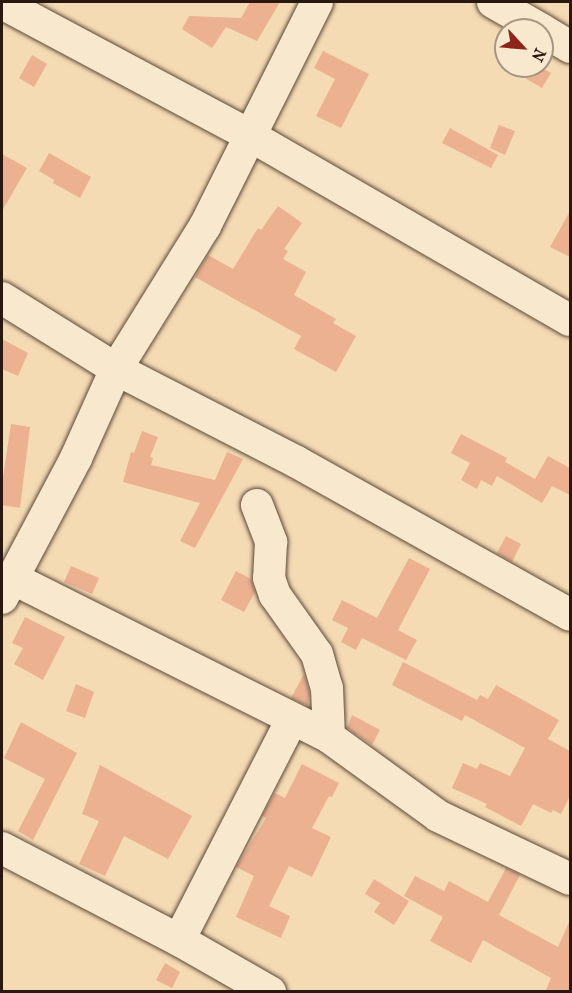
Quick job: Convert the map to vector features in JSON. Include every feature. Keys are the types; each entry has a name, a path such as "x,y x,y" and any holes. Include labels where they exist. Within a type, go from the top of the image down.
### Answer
{"street":[{"path":"317,2 204,226 116,369 76,458 7,588 329,737 438,816 570,879"},
{"path":"493,2 521,18"},
{"path":"14,6 249,135 570,320"},
{"path":"554,37 570,47"},
{"path":"2,298 116,369 295,461 570,615"},
{"path":"257,505 271,542 269,578 275,595 317,654 327,688 329,737"},
{"path":"179,940 292,719"},
{"path":"2,848 179,940 270,992"}],"building":[{"path":"250,2 280,2 257,41 226,27 212,48 182,29 189,16 241,18"},
{"path":"323,51 369,74 341,128 316,116 335,79 314,68"},
{"path":"32,55 47,64 34,87 19,78"},
{"path":"525,78 548,78 542,88"},
{"path":"499,125 515,131 505,155 490,148"},
{"path":"450,128 498,155 491,168 442,143"},
{"path":"49,153 91,177 80,198 53,183 54,180 39,171"},
{"path":"2,154 27,168 2,211"},
{"path":"278,206 302,223 284,249 288,251 283,259 306,272 294,295 336,319 333,323 356,336 336,372 294,349 301,336 195,277 208,255 233,269 258,228 261,230"},
{"path":"570,211 570,257 550,247"},
{"path":"2,339 28,353 18,376 2,369"},
{"path":"11,424 30,427 20,508 2,505 2,484"},
{"path":"142,431 158,437 150,457 153,458 151,465 215,480 227,452 243,459 195,548 180,541 200,503 123,482 131,452 134,453"},
{"path":"461,434 507,458 505,462 535,479 548,456 570,468 570,495 552,486 542,503 497,476 492,486 481,480 477,489 461,480 470,463 451,453"},
{"path":"506,536 521,544 512,562 497,553"},
{"path":"409,558 430,569 398,630 417,640 406,660 362,638 356,650 341,642 348,628 332,620 342,600 377,618"},
{"path":"71,566 99,578 92,594 64,582"},
{"path":"236,571 251,579 255,592 244,612 221,600"},
{"path":"25,617 65,637 43,680 14,664 23,648 12,643"},
{"path":"403,662 477,700 480,695 488,699 496,685 559,720 548,739 570,751 570,796 561,814 553,810 551,813 533,804 521,826 485,807 487,804 452,788 463,763 477,769 480,763 510,776 525,748 465,715 462,721 392,685"},
{"path":"304,674 309,691 308,706 291,698"},
{"path":"76,684 94,692 85,718 66,711"},
{"path":"352,715 380,730 372,745 347,728"},
{"path":"21,722 77,753 33,840 18,831 45,779 4,758"},
{"path":"302,764 339,783 332,797 329,796 312,828 331,837 312,877 289,866 269,906 290,916 281,938 236,917 254,876 236,867 266,818 262,816 275,793 285,798"},
{"path":"100,765 192,816 168,859 124,836 105,876 79,864 99,821 82,814"},
{"path":"506,868 520,875 499,915 558,947 570,920 570,992 545,992 551,978 483,940 471,963 430,941 443,917 404,896 415,876 444,891 449,881 488,902"},
{"path":"374,879 409,901 394,925 374,912 380,903 365,894"},
{"path":"165,963 180,972 172,988 156,980"}]}
